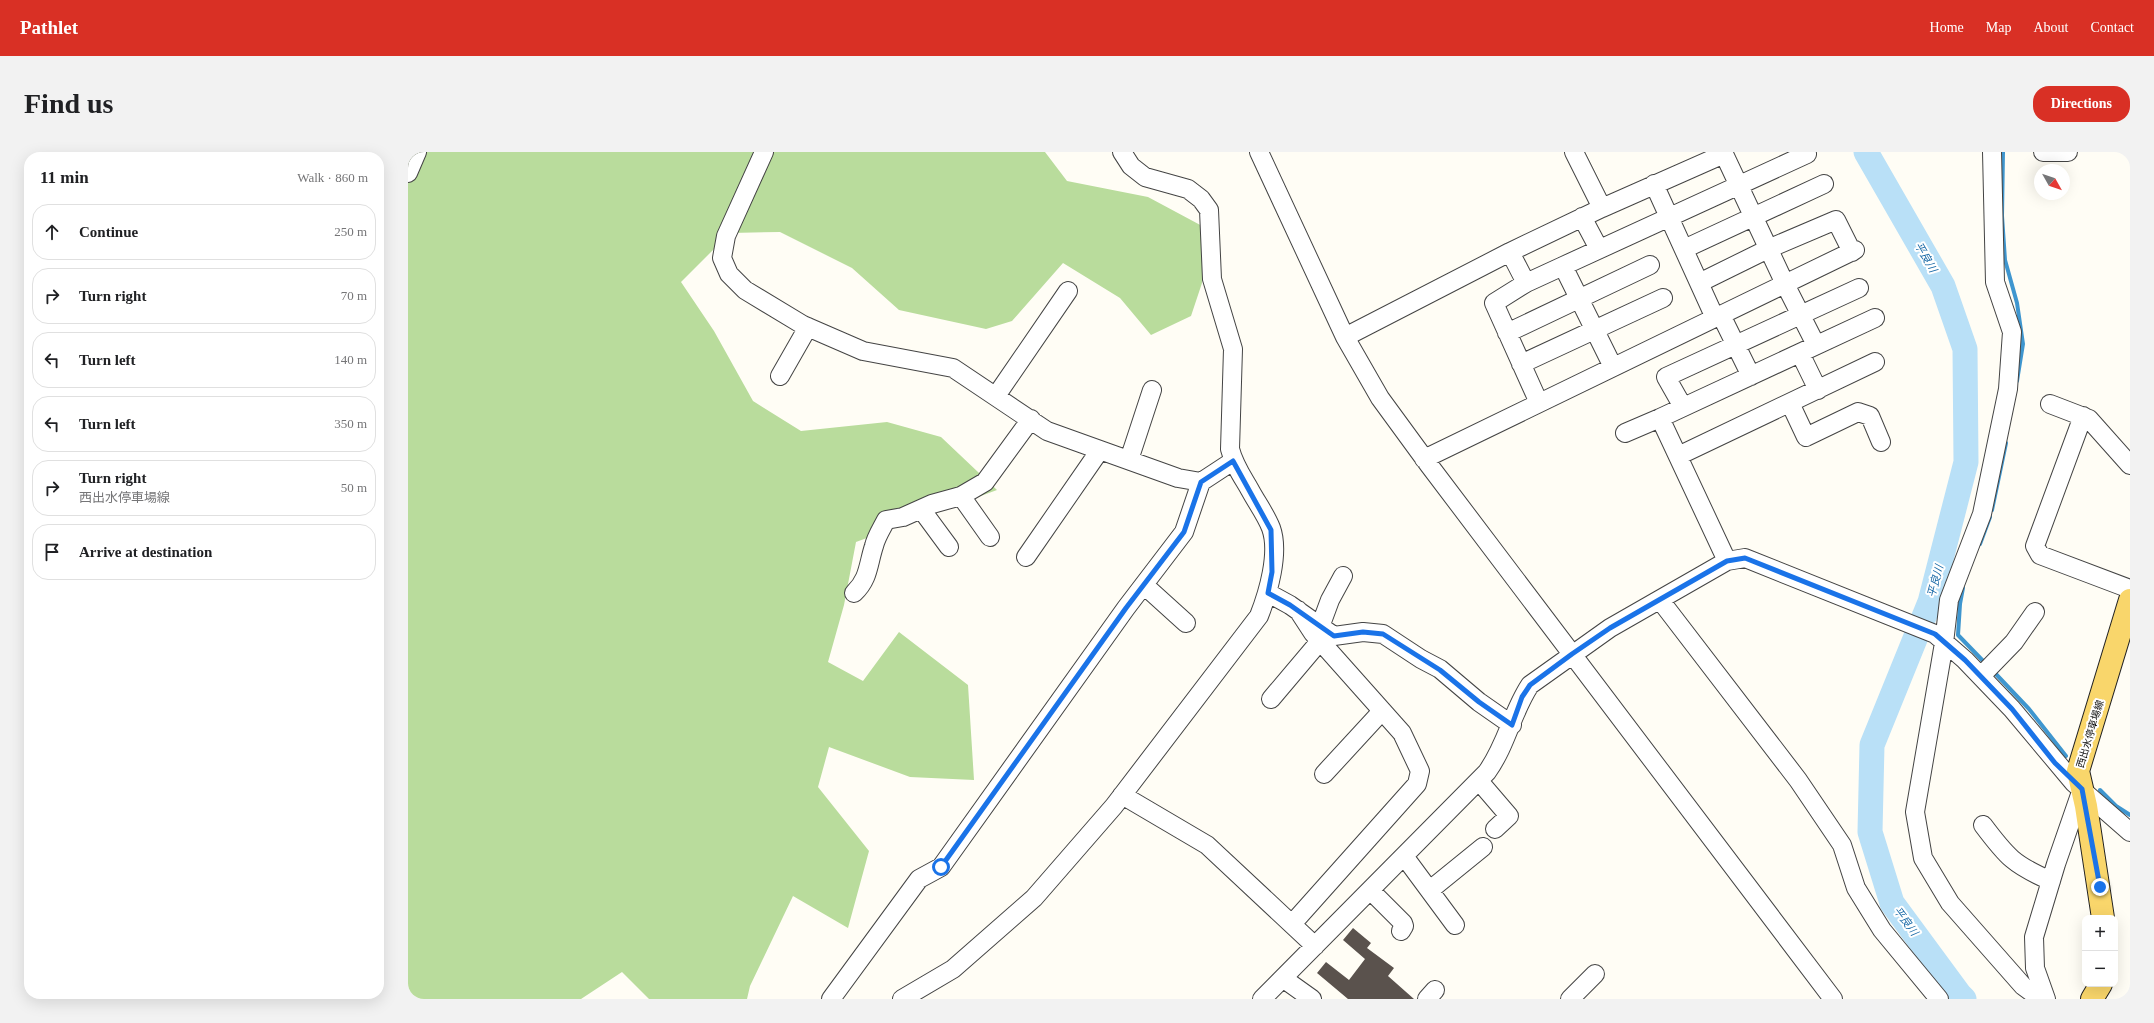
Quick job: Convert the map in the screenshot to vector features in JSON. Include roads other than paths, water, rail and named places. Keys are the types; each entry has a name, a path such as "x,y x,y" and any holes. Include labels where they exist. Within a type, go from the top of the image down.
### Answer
{"main road":[{"name":"西出水停車場線","path":"2103,915 2100,887 2078,771 2130,600"},
{"path":"2092,999 2099,987"}],"street":[{"path":"408,173 417,152"},
{"path":"764,152 726,236 722,258 729,274 745,290 808,327 863,351 954,368 1047,431 1178,478 1201,482"},
{"path":"902,999 953,969 1034,898 1122,795 1259,616 1268,593 1272,572 1271,530 1233,461 1230,449 1233,349 1212,279 1209,210 1201,199 1188,189 1145,177 1131,166 1122,152"},
{"path":"1258,152 1344,337 1380,398 1424,459 1832,999"},
{"path":"1574,152 1602,208"},
{"path":"1992,152 1995,282 2012,332 2008,389 1982,514 1949,600 1940,638 1915,812 1923,858 1950,903 2023,986 2041,999"},
{"path":"2043,152 2068,152"},
{"path":"1344,337 1582,217 1726,153 1738,185 1816,345"},
{"path":"1539,404 1494,303 1526,283 1807,154"},
{"path":"1654,184 1699,283 1736,345 1751,376"},
{"path":"1684,249 1824,184"},
{"path":"1582,217 1599,250"},
{"path":"1424,459 1854,251 1836,220 1768,249 1699,283"},
{"path":"1510,252 1526,283"},
{"path":"1508,333 1650,265"},
{"path":"1563,266 1613,367"},
{"path":"1683,407 1666,377 1859,288"},
{"path":"996,396 1068,291"},
{"path":"1521,364 1663,298"},
{"path":"1625,433 1875,318"},
{"path":"780,376 808,327"},
{"path":"1800,353 1818,390"},
{"path":"1678,456 1875,362"},
{"path":"1129,460 1152,390"},
{"path":"1790,403 1806,437 1858,412 1870,416 1881,442"},
{"path":"2050,404 2089,419 2130,465"},
{"path":"2083,416 2035,546 2040,555 2130,589"},
{"path":"1660,418 1727,561"},
{"path":"854,594 862,586 870,568 874,545 886,520 903,517 921,509 961,496 985,482 1031,420"},
{"path":"1026,557 1100,450"},
{"path":"831,999 919,879 941,867 1144,585 1184,532 1201,482 1233,461"},
{"path":"961,496 990,537"},
{"path":"921,509 950,547"},
{"path":"1262,999 1284,979 1479,780 1499,756 1522,697 1530,685 1572,654 1727,561 1745,558 1876,610 1940,638 1982,675 2012,709 2055,763 2130,832"},
{"path":"1271,699 1320,634 1330,600 1343,576"},
{"path":"1144,585 1186,623"},
{"path":"1268,593 1298,610 1320,634 1382,711 1402,733 1420,771 1417,784 1292,924"},
{"path":"1660,600 1798,780 1842,845 1856,888 1882,930 1939,999"},
{"path":"1982,675 2014,642 2035,612"},
{"path":"1320,634 1334,636 1363,632 1383,634 1440,670 1479,702 1512,725"},
{"path":"1324,774 1382,711"},
{"path":"1479,780 1509,816 1495,829"},
{"path":"2046,999 2036,968 2034,937 2082,789"},
{"path":"1122,795 1207,845 1315,946"},
{"path":"1983,825 2003,852 2023,869 2051,881"},
{"path":"1430,890 1483,848"},
{"path":"1401,858 1430,890 1455,925"},
{"path":"1370,890 1403,922 1404,926 1401,931"},
{"path":"1570,999 1595,974"},
{"path":"1284,979 1312,999"}],"waterway":[{"name":"平良川","path":"1866,152 1943,286 1965,349 1966,462 1930,602 1872,745 1870,832 1892,903 1964,999"},
{"path":"2003,152 2002,216 2005,260 2017,303 2023,344 2017,381"},
{"path":"1992,510 2006,443"},
{"path":"1980,544 1990,517"},
{"path":"1963,588 1960,604 1958,635 1987,665"},
{"path":"1993,671 2029,709 2066,756"},
{"path":"2100,790 2116,806 2130,815"}]}
